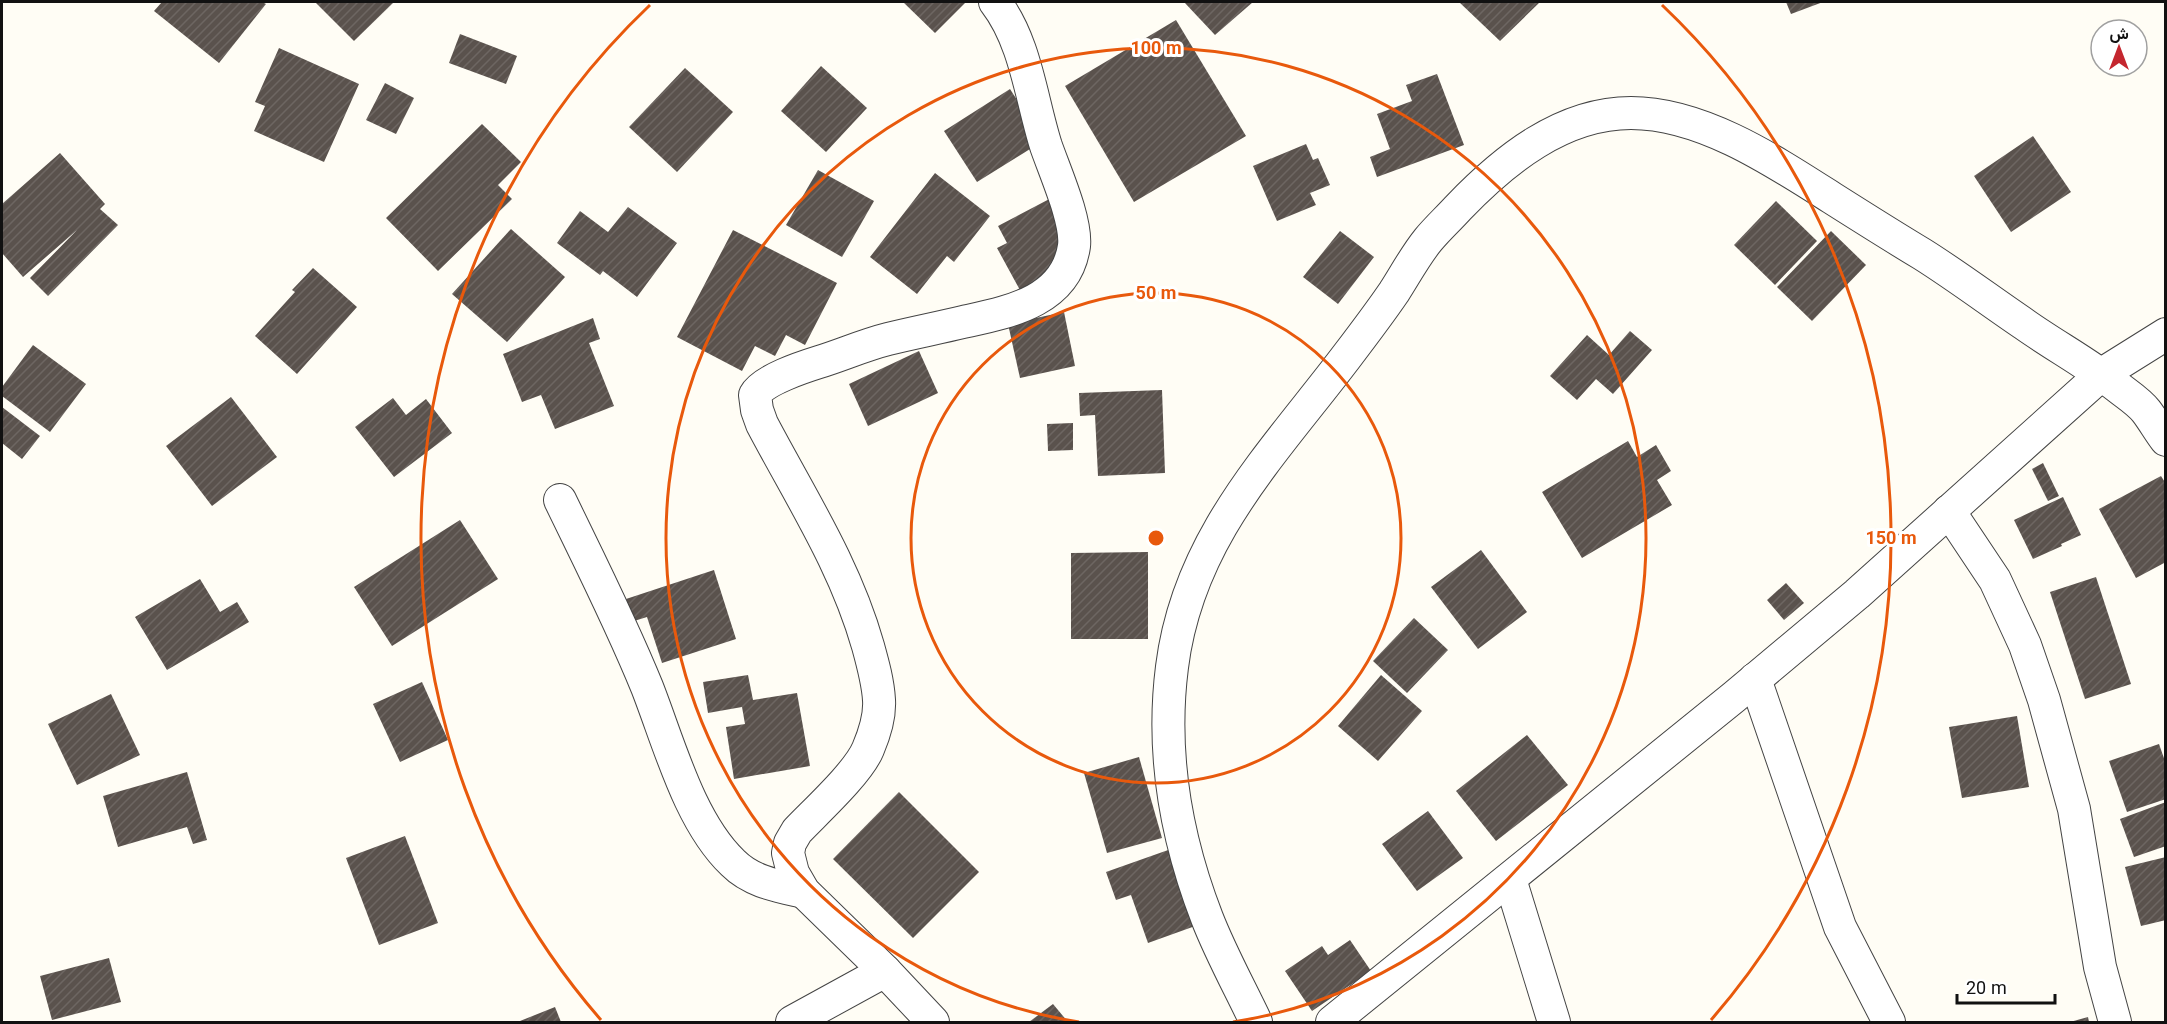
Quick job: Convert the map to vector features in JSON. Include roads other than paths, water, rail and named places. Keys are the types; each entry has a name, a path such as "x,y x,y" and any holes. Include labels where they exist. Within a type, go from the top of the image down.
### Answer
{"street":[{"path":"933,1023 885,971 804,892 789,862 789,843 796,831 854,770 868,750 875,728 879,701 874,668 852,594 838,563 762,424 755,394 762,386 807,366 885,340 1014,311 1038,299 1063,276 1070,262 1074,245 1074,228 1042,132 1018,46 995,2"},
{"path":"1256,1023 1208,921 1186,858 1176,812 1170,771 1169,717 1172,666 1185,608 1211,541 1235,501 1378,316 1429,240 1481,184 1526,149 1553,132 1579,121 1604,115 1629,113 1660,114 1735,142 1790,171 1941,267 2028,327 2102,374 2144,408 2166,440"},
{"path":"1332,1023 1857,594 2102,374 2166,334"},
{"path":"560,500 619,622 647,687 685,789 702,820 719,847 749,876 771,885 804,892"},
{"path":"1948,512 1995,580 2025,645 2043,700 2074,808 2100,967 2115,1023"},
{"path":"1755,679 1840,927 1889,1023"},
{"path":"1509,879 1554,1023"},
{"path":"792,1023 885,971"}]}
